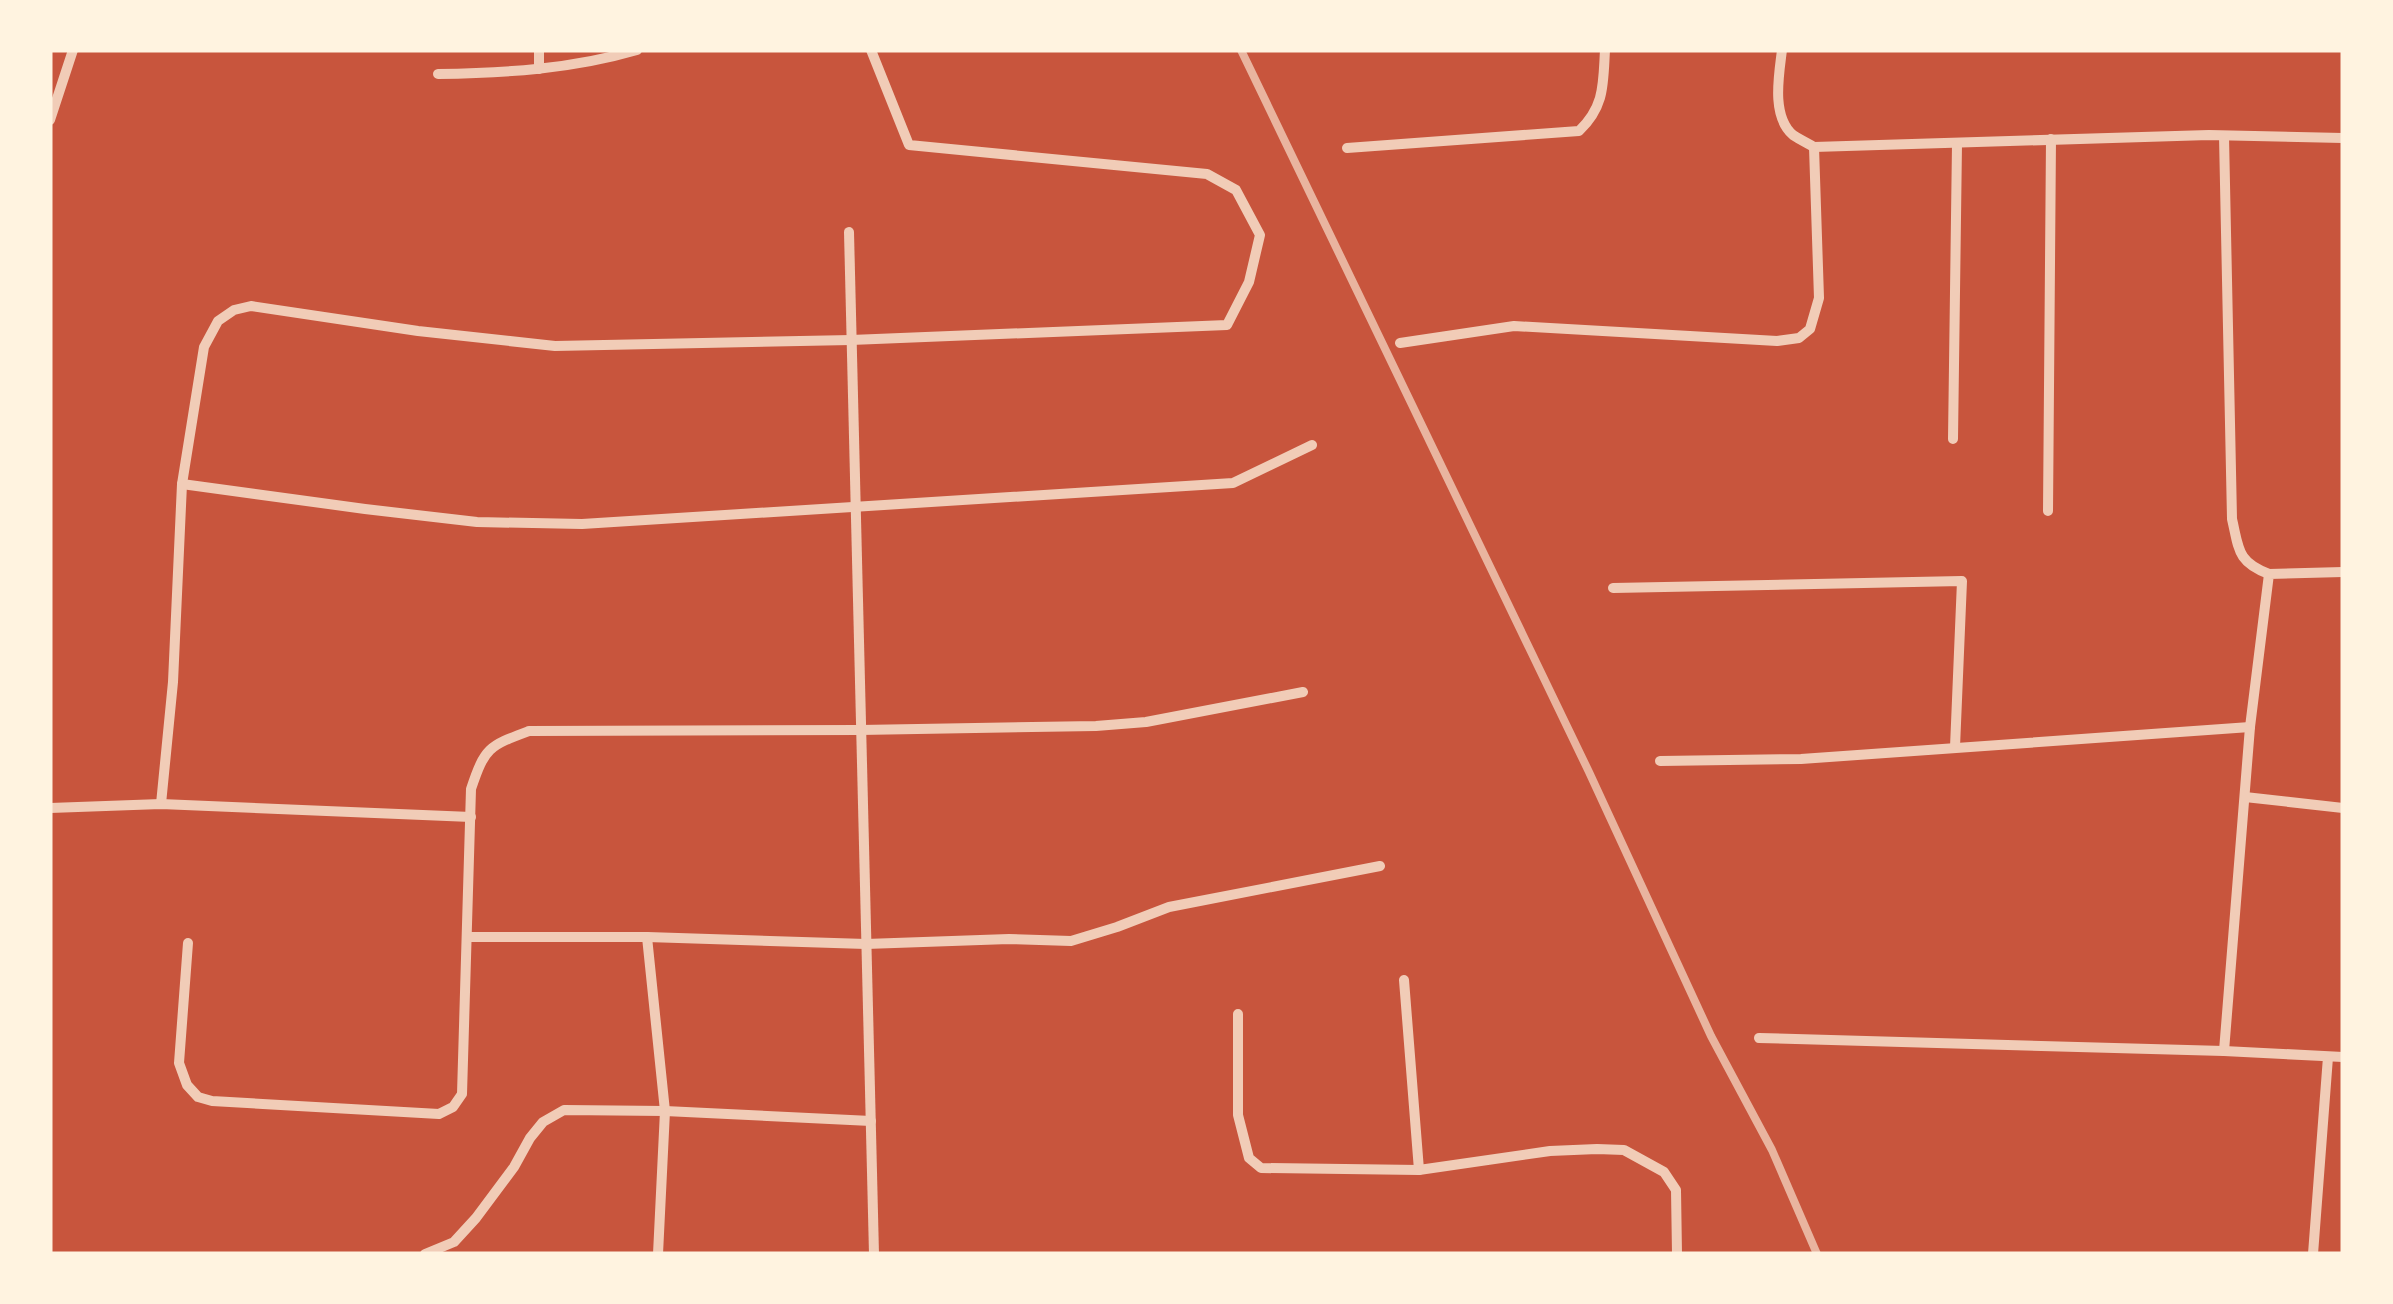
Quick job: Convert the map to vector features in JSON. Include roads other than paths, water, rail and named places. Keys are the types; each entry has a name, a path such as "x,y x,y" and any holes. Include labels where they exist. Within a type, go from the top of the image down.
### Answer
{"street":[{"path":"50,120 73,50"},
{"path":"539,50 539,69"},
{"path":"438,74 570,66 637,50"},
{"path":"161,804 173,682 182,484 204,347 218,321 234,310 251,306 418,331 556,346 852,340 1227,325 1249,282 1260,235 1236,190 1207,174 910,146 871,50"},
{"path":"1347,148 1579,131 1592,118 1602,97 1605,50"},
{"path":"1782,50 1780,115 1790,132 1814,147 2224,136 2343,138"},
{"path":"2224,136 2232,518 2239,551 2251,567 2268,574 2343,572"},
{"path":"2048,511 2051,139"},
{"path":"1954,440 1957,144"},
{"path":"1400,343 1514,326 1777,342 1800,338 1810,330 1819,298 1814,147"},
{"path":"848,232 874,1254"},
{"path":"182,484 478,522 582,524 1233,484 1312,445"},
{"path":"2224,1051 2250,727 2268,574"},
{"path":"1613,588 1962,581 1955,748"},
{"path":"188,942 179,1064 187,1085 198,1097 212,1101 439,1114 453,1106 462,1094 471,789 482,757 501,742 529,730 1096,726 1146,722 1303,692"},
{"path":"1660,761 1801,759 2250,727"},
{"path":"2245,797 2343,808"},
{"path":"50,808 161,804 471,817"},
{"path":"467,938 866,944 1071,941 1170,908 1380,866"},
{"path":"647,938 664,1111 658,1254"},
{"path":"1404,980 1419,1170"},
{"path":"1238,1014 1238,1115 1249,1158 1260,1168 1419,1170 1550,1152 1624,1150 1664,1172 1676,1190 1677,1254"},
{"path":"1759,1038 2343,1057"},
{"path":"2312,1254 2328,1056"},
{"path":"425,1254 454,1242 504,1180 530,1138 544,1122 564,1110 870,1122"}],"railway":[{"path":"1241,50 1589,772 1711,1036 1772,1150 1817,1254"}]}
